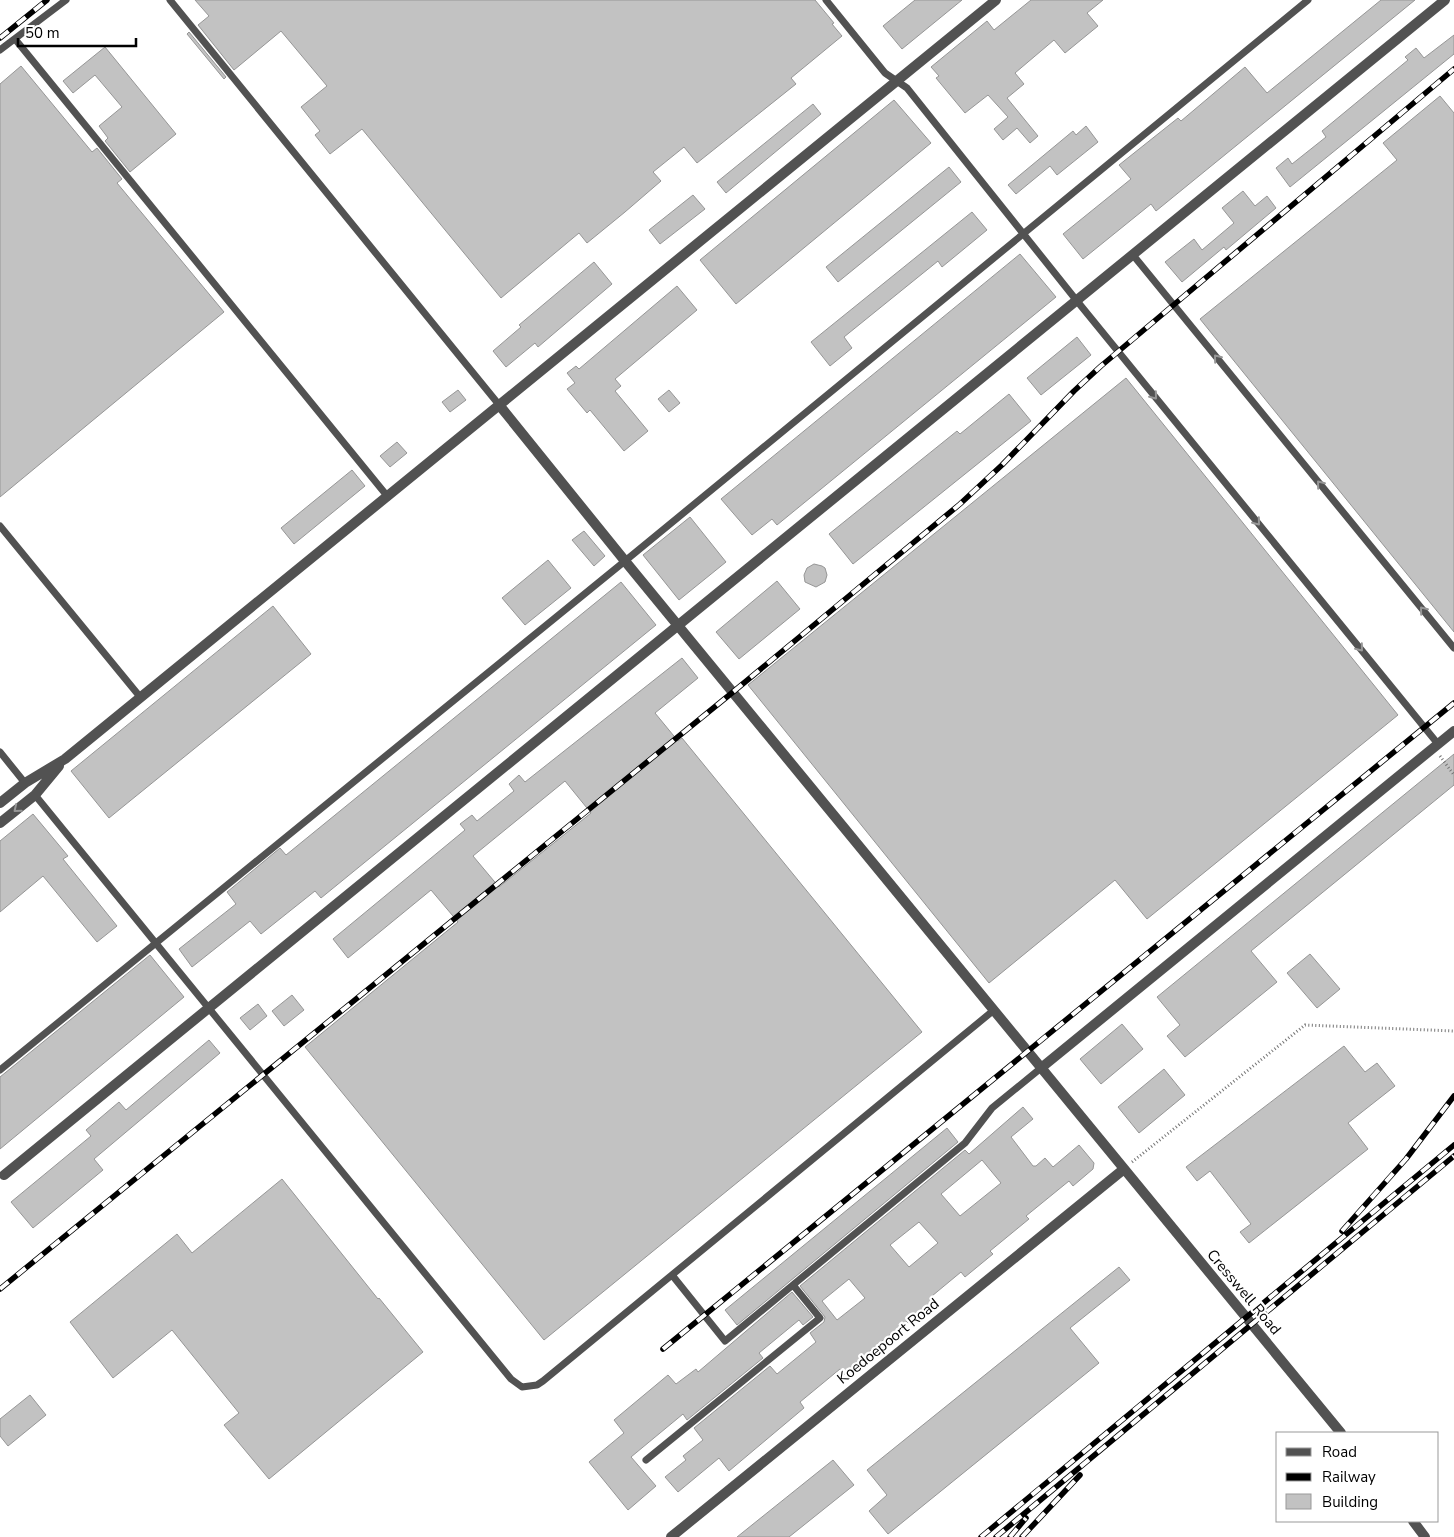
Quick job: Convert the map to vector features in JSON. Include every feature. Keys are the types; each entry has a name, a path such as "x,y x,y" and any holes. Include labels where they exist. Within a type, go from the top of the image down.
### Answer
{"street":[{"path":"0,803 25,783 65,759 141,698 996,0"},
{"path":"4,1175 1445,0"},
{"name":"Cresswell Road","path":"500,406 678,626 1340,1432"},
{"path":"1041,1068 1454,731"},
{"path":"0,823 35,795 65,759"},
{"path":"25,783 35,795"},
{"name":"Koedoepoort Road","path":"671,1537 1124,1169"},
{"path":"1414,1522 1425,1537"}],"lane":[{"path":"0,50 66,0"},
{"path":"170,0 500,406"},
{"path":"826,0 885,73 907,88 1436,746"},
{"path":"0,1070 625,561 1308,0"},
{"path":"16,39 388,497"},
{"path":"1133,255 1454,648"},
{"path":"0,526 141,698"},
{"path":"0,752 25,783"},
{"path":"35,795 517,1385 528,1387 543,1381 994,1010"},
{"path":"672,1275 725,1341 965,1143 992,1108 1041,1068"},
{"path":"646,1460 820,1318 793,1285"}],"path":[{"path":"1436,746 1454,775"},
{"path":"1124,1169 1305,1025 1454,1031"}],"building":[{"path":"195,0 815,0 842,36 791,78 796,84 697,163 684,147 653,172 661,181 625,212 587,243 579,233 501,298 362,129 330,154 315,135 320,131 301,107 327,86 281,31 234,70 198,25 209,16"},
{"path":"915,0 962,0 902,49 883,26"},
{"path":"1031,0 1103,0 1087,13 1098,26 1065,53 1054,40 1015,73 1024,84 1007,98 1038,136 1030,143 1017,128 1003,140 994,129 1008,117 988,95 965,113 936,78 939,76 931,67 987,21 994,30"},
{"path":"1381,0 1415,0 1156,211 1151,204 1083,259 1063,234 1131,179 1119,165 1178,118 1181,121 1245,67 1267,93"},
{"path":"189,32 226,77 224,79 187,34"},
{"path":"1454,35 1454,54 1290,187 1276,168 1288,158 1292,164 1326,137 1322,131 1408,60 1405,57 1416,48 1424,58"},
{"path":"105,47 176,134 130,172 105,141 108,138 99,126 122,107 95,75 73,93 63,81"},
{"path":"21,66 92,152 97,148 122,179 117,183 224,312 0,497 0,84"},
{"path":"1440,96 1454,113 1454,632 1200,319 1397,160 1383,143"},
{"path":"894,100 931,143 736,304 700,260"},
{"path":"813,104 821,114 726,193 717,182"},
{"path":"1086,126 1098,142 1057,175 1050,166 1016,194 1008,185 1073,131 1076,135"},
{"path":"949,167 961,182 838,282 826,267"},
{"path":"1243,191 1255,206 1267,196 1276,208 1226,250 1224,247 1182,282 1165,262 1194,239 1202,250 1234,223 1222,208"},
{"path":"693,195 705,209 660,244 649,230"},
{"path":"972,212 987,230 942,267 938,261 844,337 852,348 830,366 811,342"},
{"path":"1020,254 1056,297 777,525 772,519 752,535 721,499"},
{"path":"594,262 612,284 538,347 535,343 506,367 493,351 521,327 519,325"},
{"path":"677,286 697,310 615,379 621,386 615,391 648,431 624,451 590,410 587,413 567,389 575,383 567,373 576,366 579,369"},
{"path":"1077,337 1091,355 1041,395 1027,378"},
{"path":"1126,378 1398,715 1147,919 1115,880 989,983 748,685"},
{"path":"458,390 466,400 450,412 442,402"},
{"path":"669,390 680,403 669,412 658,399"},
{"path":"1009,394 1031,421 853,564 829,534 957,431 960,434"},
{"path":"397,442 407,453 390,467 380,456"},
{"path":"352,470 365,486 294,544 281,528"},
{"path":"690,517 726,562 679,600 643,555"},
{"path":"584,531 605,556 594,566 572,540"},
{"path":"548,560 571,588 525,625 502,598"},
{"path":"814,564 825,568 827,575 825,582 816,587 805,582 804,575 807,568"},
{"path":"777,581 800,609 739,659 716,632"},
{"path":"621,582 656,625 321,898 315,891 261,934 250,921 192,967 179,949 236,904 227,892 280,848 286,855"},
{"path":"273,606 311,654 109,818 71,771"},
{"path":"682,658 698,678 655,713 678,741 682,738 922,1032 544,1340 305,1047 458,922 431,890 348,958 333,939 465,830 460,824 472,815 477,821 514,791 509,784 519,775 525,782","holes":["565,781 591,813 499,887 473,856"]},
{"path":"1454,754 1454,785 1251,951 1277,982 1185,1057 1167,1036 1180,1025 1157,997"},
{"path":"33,814 68,856 63,859 117,926 97,942 43,876 0,912 0,841"},
{"path":"1310,954 1340,989 1317,1008 1287,973"},
{"path":"150,955 184,997 0,1149 0,1077"},
{"path":"292,995 304,1010 284,1026 272,1011"},
{"path":"258,1004 267,1016 250,1030 240,1018"},
{"path":"1122,1024 1143,1049 1101,1084 1080,1059"},
{"path":"209,1040 220,1053 94,1159 103,1170 33,1228 11,1202 91,1136 86,1130 119,1102 126,1110"},
{"path":"1344,1046 1365,1072 1377,1063 1395,1086 1348,1123 1368,1149 1249,1243 1240,1232 1251,1224 1210,1171 1197,1181 1186,1167"},
{"path":"1164,1069 1185,1095 1139,1133 1118,1107"},
{"path":"1023,1107 1033,1119 1011,1137 1033,1166 1036,1166 1045,1158 1053,1167 1079,1145 1094,1163 1093,1169 1073,1186 1069,1181 1026,1216 1029,1219 990,1251 993,1254 965,1277 961,1272 932,1296 936,1301 908,1323 907,1321 865,1355 867,1357 845,1375 840,1369 800,1402 804,1408 729,1471 719,1458 678,1492 665,1477 686,1460 683,1456 703,1440 694,1428 770,1366 777,1374 816,1342 810,1333 824,1322 825,1317 800,1286 965,1150 969,1154","holes":["982,1160 1001,1183 960,1216 941,1194","919,1222 938,1243 909,1267 890,1245","849,1279 865,1298 837,1320 822,1301"]},
{"path":"947,1128 958,1142 737,1325 725,1310"},
{"path":"282,1179 423,1352 269,1479 224,1425 239,1413 172,1330 113,1378 70,1322 177,1234 192,1253"},
{"path":"1119,1267 1130,1280 1070,1328 1099,1363 888,1534 869,1511 887,1495 867,1470"},
{"path":"792,1292 813,1317 803,1325 799,1320 759,1353 763,1358 687,1420 683,1414 631,1457 656,1486 628,1510 589,1462 624,1433 614,1420 668,1375 676,1384 696,1369 698,1372"},
{"path":"30,1395 46,1415 8,1446 0,1436 0,1419"},
{"path":"833,1460 854,1485 789,1537 737,1537"}],"railway":[{"path":"0,38 47,0"},
{"path":"0,1289 733,692 960,504 1002,465 1101,366 1454,69"},
{"path":"663,1349 1454,703"},
{"path":"1342,1231 1406,1159 1454,1096"},
{"path":"981,1537 1454,1145"},
{"path":"996,1537 1454,1156"},
{"path":"1022,1537 1080,1475"},
{"path":"1010,1537 1026,1518"}]}
